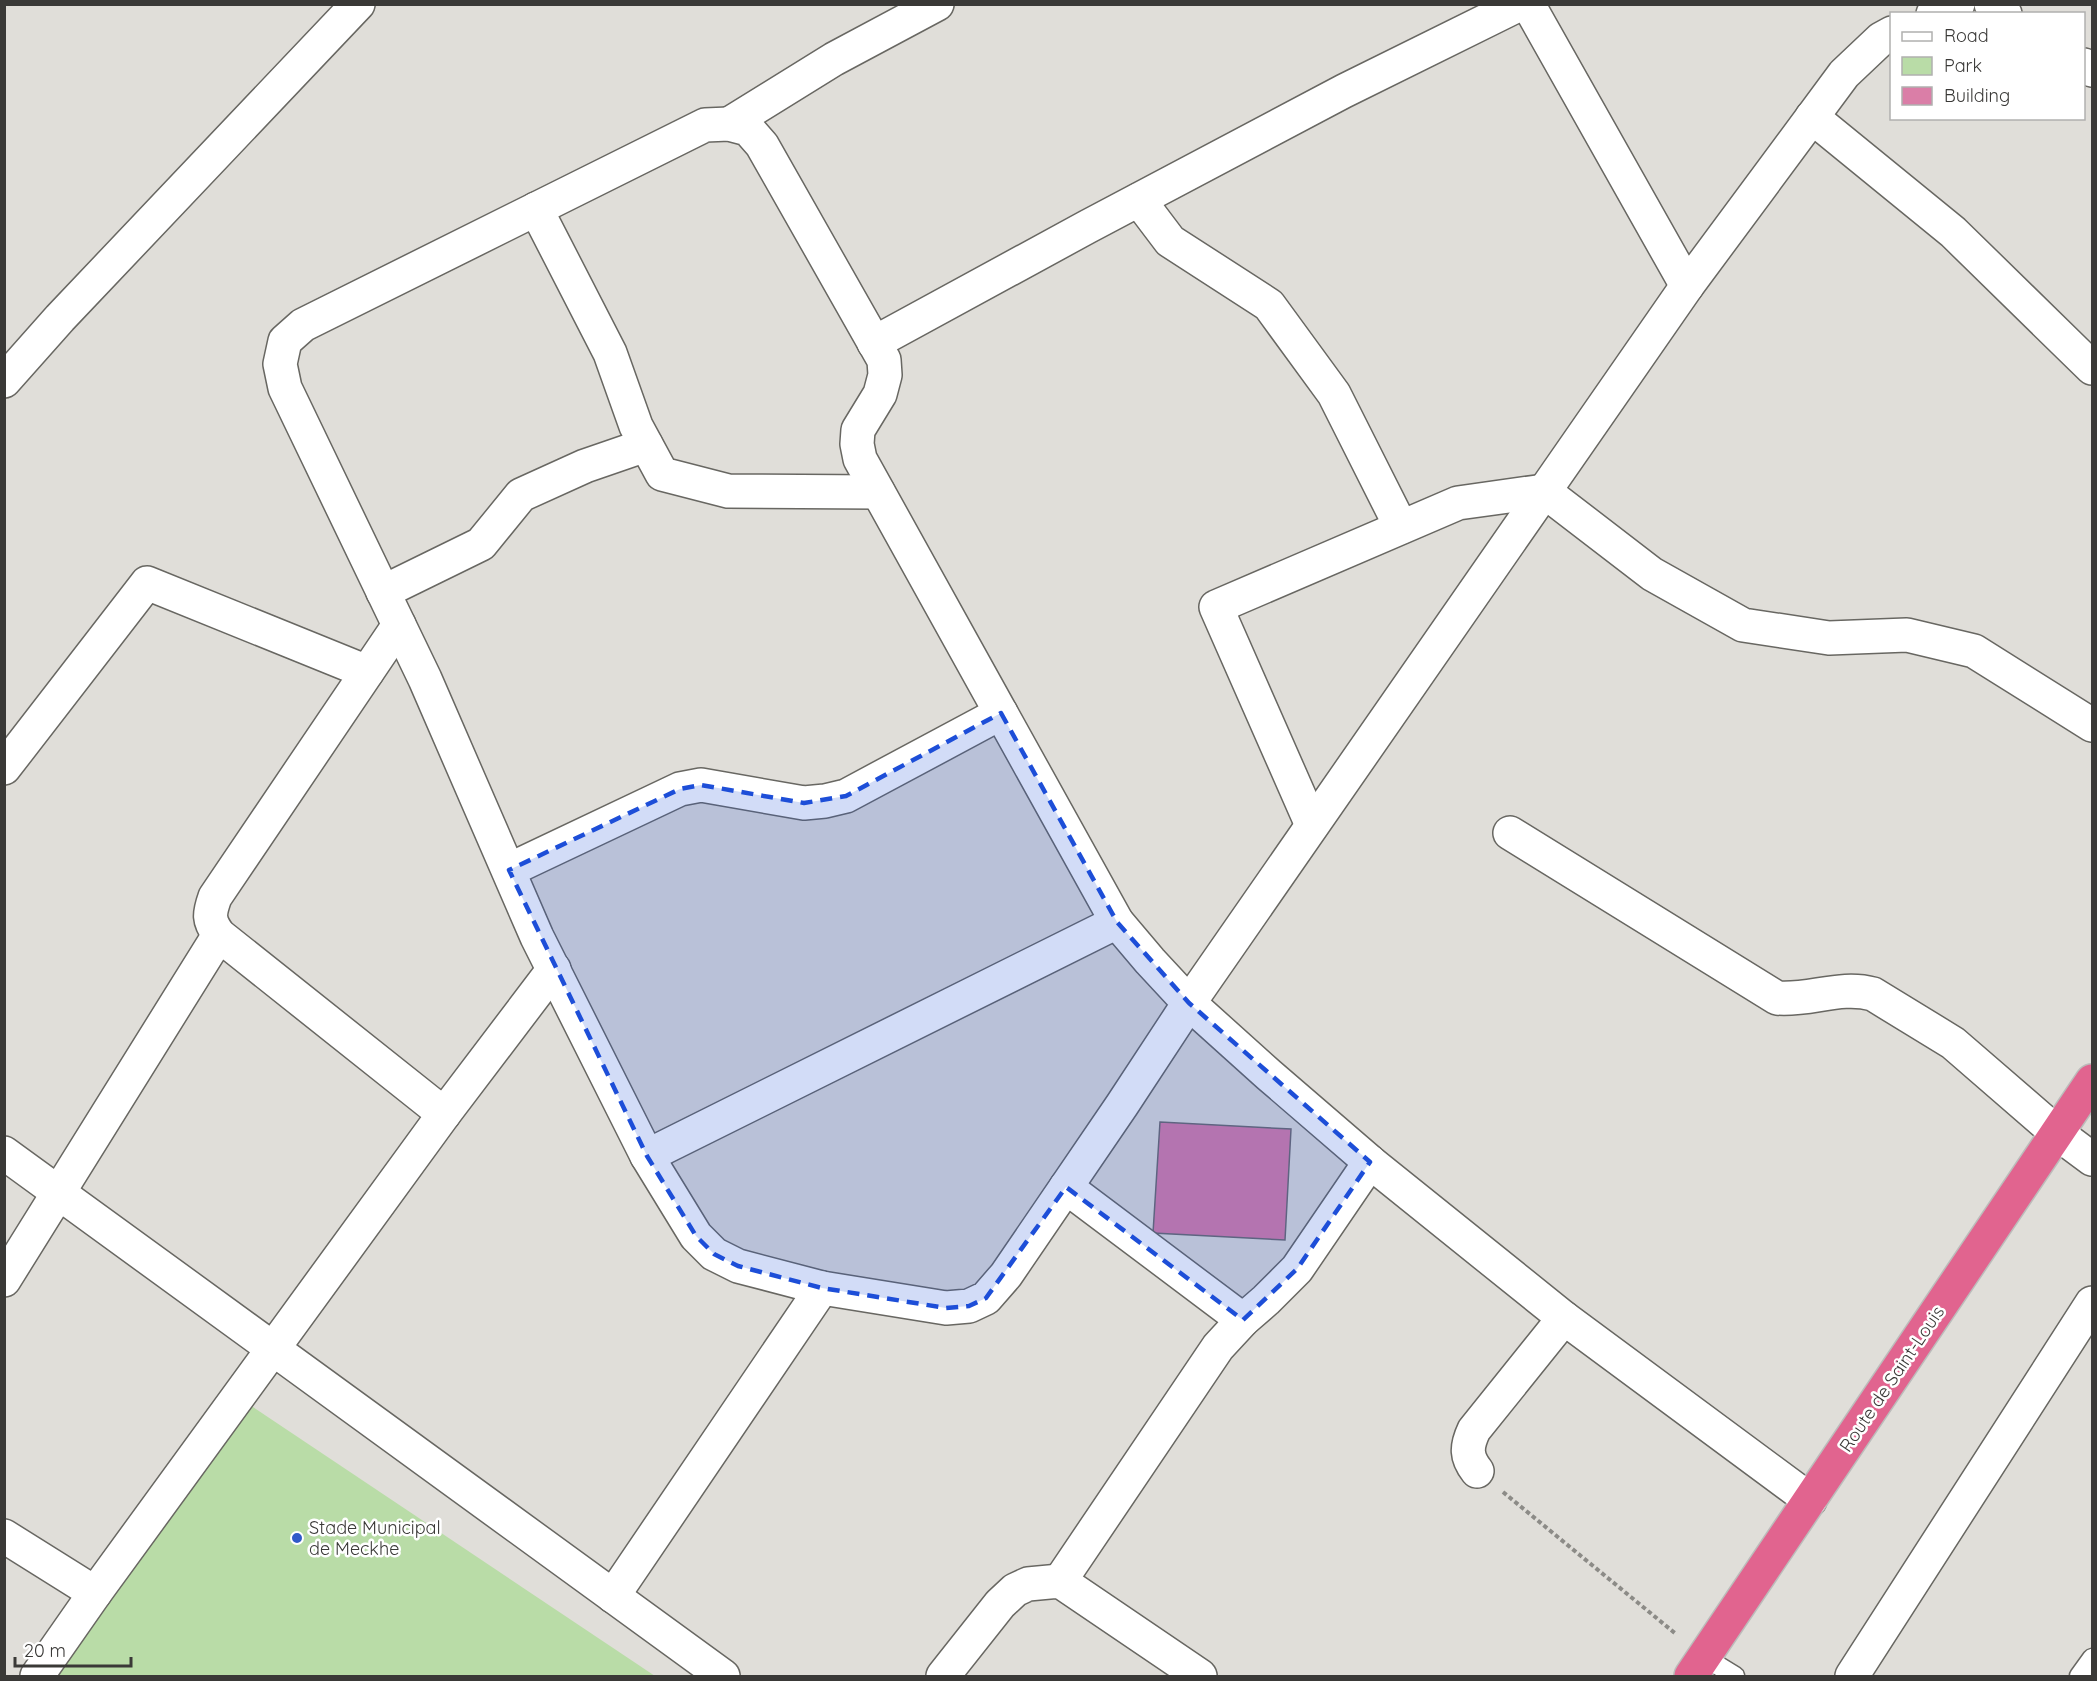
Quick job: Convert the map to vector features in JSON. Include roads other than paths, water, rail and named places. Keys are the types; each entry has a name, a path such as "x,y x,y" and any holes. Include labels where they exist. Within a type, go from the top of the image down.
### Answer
{"highway":[{"name":"Route de Saint-Louis","path":"1698,1667 2092,1081"}],"street":[{"path":"4,381 60,318 358,4"},
{"path":"729,124 834,59 937,4"},
{"path":"874,343 1344,91 1520,4"},
{"path":"1528,4 1687,286"},
{"path":"1938,12 1958,4"},
{"path":"1810,1500 1563,1318 1370,1162 1189,1003 1150,962 1117,922 860,459 857,444 858,430 880,394 885,375 884,360 762,145 748,129 729,124 705,125 303,325 285,341 280,364 285,388 399,625 537,937 647,1156 696,1236 714,1254 738,1266 822,1288 946,1308 969,1306 986,1299 1006,1275 1189,1003 1687,286 1844,74 1881,39 1890,34"},
{"path":"1812,117 1953,232 2092,368"},
{"path":"1138,200 1170,241 1269,305 1334,394 1401,527"},
{"path":"536,209 610,354 636,426 662,474 728,491 878,492"},
{"path":"383,592 481,543 521,495 585,466 646,445"},
{"path":"1312,825 1216,607 1458,503 1544,491 1652,574 1743,624 1829,638 1907,635 1974,651 2092,725"},
{"path":"4,768 147,583 367,672"},
{"path":"399,625 215,897 210,910 210,923 219,935 444,1114"},
{"path":"508,870 680,789 701,785 804,803 846,796 1001,713"},
{"path":"1510,833 1777,998 1789,999 1848,990 1873,994 1953,1043 2057,1134 2092,1159"},
{"path":"647,1156 1117,922"},
{"path":"4,1280 219,935"},
{"path":"37,1677 95,1593 273,1348 444,1114 554,969"},
{"path":"4,1153 723,1677"},
{"path":"1060,1581 1218,1347 1297,1269 1370,1162"},
{"path":"1066,1187 1243,1320"},
{"path":"613,1596 822,1288"},
{"path":"1852,1677 2092,1303"},
{"path":"1477,1471 1469,1460 1467,1444 1474,1430 1563,1318"},
{"path":"4,1536 95,1593"},
{"path":"943,1677 1000,1604 1015,1590 1028,1584 1060,1581 1200,1677"}],"lane":[{"path":"2079,1677 2092,1658"},
{"path":"1698,1667 1735,1677"}],"place":[{"name":"Stade Municipal de Meckhe","path":"297,1538"}]}
